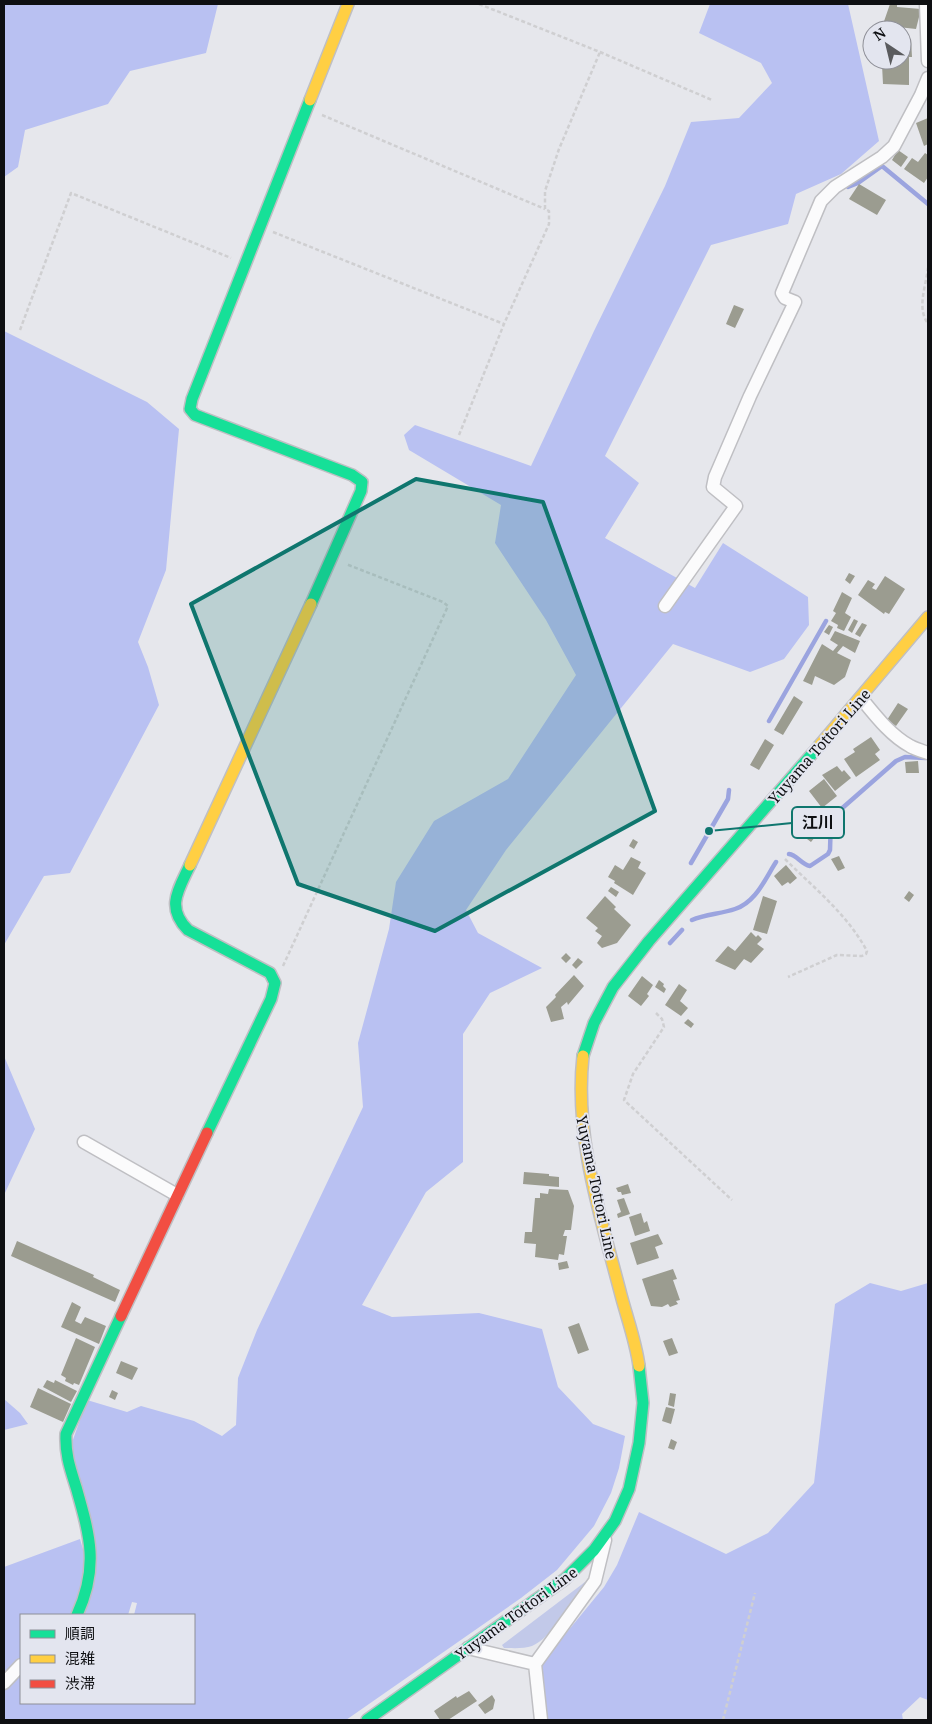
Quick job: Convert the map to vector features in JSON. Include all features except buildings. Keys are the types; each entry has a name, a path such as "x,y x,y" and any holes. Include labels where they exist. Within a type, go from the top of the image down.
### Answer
{"street":[{"path":"77,1614 86,1595 91,1566 87,1534 65,1449 66,1434 271,999 275,983 270,973 188,930 180,923 175,910 175,897 362,491 362,482 352,475 195,415 190,409 192,399 244,264 348,4"},
{"path":"926,4 928,61"},
{"path":"665,606 736,506 713,486 715,477 750,396 795,302 785,298 782,294 821,201 835,187 882,157 894,146 925,98 928,78"},
{"name":"Yuyama Tottori Line","path":"367,1720 564,1580 581,1564 606,1535 615,1521 629,1489 639,1443 643,1403 638,1359 598,1205 583,1131 580,1089 583,1056 588,1040 602,1006 626,969 861,698 928,617"},
{"path":"861,698 899,738 910,747 928,753"},
{"path":"84,1142 177,1195"},
{"path":"541,1720 535,1664 595,1581 606,1535"},
{"path":"468,1648 535,1664"},
{"path":"4,1683 20,1666"}],"path":[{"path":"479,4 600,52 712,100"},
{"path":"545,209 546,192 559,149 600,52"},
{"path":"306,109 549,211 549,224 504,324 459,435"},
{"path":"20,330 71,194 244,264"},
{"path":"260,227 504,324"},
{"path":"927,322 924,317 922,302 928,268"},
{"path":"275,983 448,606 443,602 332,558"},
{"path":"784,859 830,902 862,940 867,951 862,956 837,955 788,976"},
{"path":"656,1013 662,1019 664,1027 633,1074 624,1100 732,1200"},
{"path":"724,1720 755,1593"}],"highlighted area":[{"path":"416,479 543,502 655,811 435,931 298,884 191,604"}],"shaded area":[{"path":"4,4 218,4 206,53 130,71 108,104 25,130 18,167 4,177"},
{"path":"710,4 848,4 879,141 841,174 796,194 788,224 711,245 605,456 639,483 605,538 695,588 723,543 808,597 809,625 784,659 750,672 673,644 506,850 466,910 478,933 542,968 490,993 463,1034 463,1162 426,1192 362,1305 392,1317 479,1313 542,1329 558,1387 593,1424 625,1436 619,1468 611,1493 594,1526 557,1570 521,1598 346,1720 4,1720 4,1685 20,1676 20,1704 195,1704 195,1614 134,1614 137,1603 132,1602 128,1614 82,1614 91,1596 69,1451 87,1400 127,1412 141,1406 194,1421 222,1436 236,1425 238,1378 257,1330 363,1107 358,1043 389,929 396,882 434,821 508,779 576,675 546,620 495,543 501,505 409,450 404,435 415,425 531,466 665,186 691,122 739,118 772,83 761,63 699,33"},
{"path":"4,331 147,402 179,429 166,570 138,642 148,667 159,705 70,873 44,876 4,945"},
{"path":"4,1056 35,1129 4,1195"},
{"path":"870,1283 901,1291 928,1283 928,1700 920,1697 902,1714 903,1720 547,1720 542,1666 558,1643 604,1587 617,1565 639,1512 726,1554 768,1533 814,1483 835,1304"},
{"path":"4,1399 20,1413 28,1424 4,1430"},
{"path":"80,1539 87,1563 73,1614 20,1614 20,1667 4,1675 4,1567"},
{"path":"585,1582 587,1584 569,1609 554,1628 539,1642 525,1648 504,1648 502,1645"}],"waterway":[{"path":"848,187 858,183 882,166 928,204"},
{"path":"769,721 826,621"},
{"path":"789,854 810,866 828,854 830,850 831,818 896,761 905,757 926,758"},
{"path":"691,863 728,799 729,790"},
{"path":"692,920 702,916 730,911 742,906 754,896 776,862"},
{"path":"670,943 682,930"}],"traffic: fast":[{"path":"310,100 192,399 190,409 195,415 352,475 362,482 361,491 311,604"},
{"path":"583,1056 594,1023 613,987 649,941 819,746"},
{"path":"190,865 176,898 177,914 181,922 188,930 270,973 275,983 271,999 207,1133"},
{"path":"77,1614 88,1582 90,1551 85,1521 68,1461 66,1434 121,1316"},
{"path":"367,1720 565,1579 594,1550 615,1521 629,1489 639,1443 643,1403 639,1366"}],"traffic: slow":[{"path":"310,100 348,4"},
{"path":"190,865 311,604"},
{"path":"819,746 928,617"},
{"path":"583,1056 581,1086 582,1117 591,1177 605,1237 634,1339 639,1366"}],"traffic: jam":[{"path":"121,1316 207,1133"}],"place":[{"name":"江川","path":"709,831"}]}
